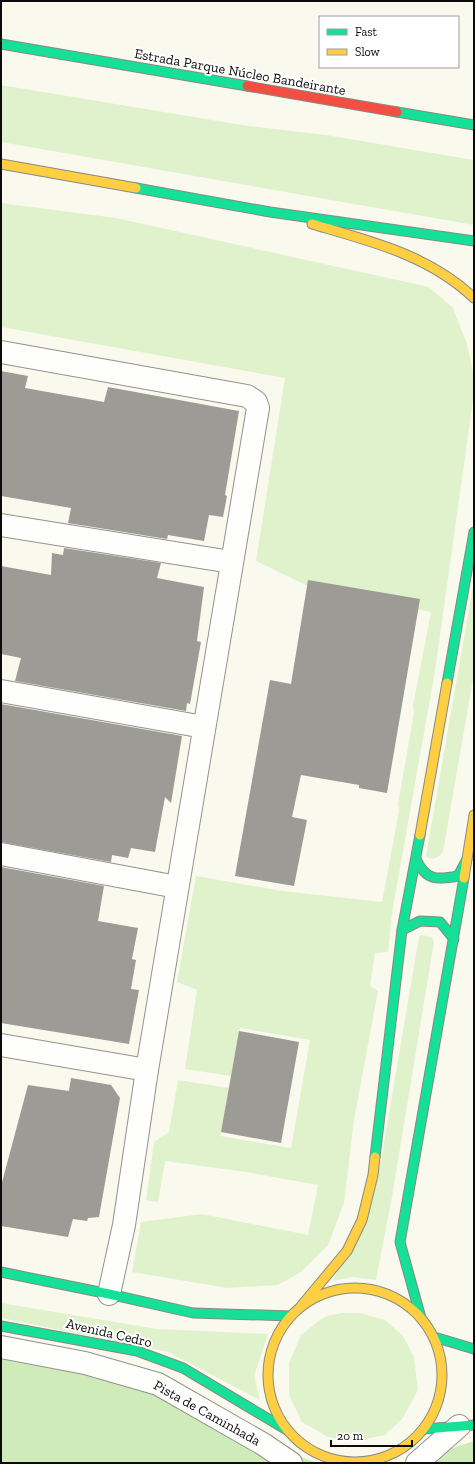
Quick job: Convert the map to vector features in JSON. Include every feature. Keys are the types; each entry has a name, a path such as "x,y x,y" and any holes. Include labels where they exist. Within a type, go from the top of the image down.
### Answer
{"main road":[{"name":"Estrada Parque Núcleo Bandeirante","path":"1,44 474,126"},
{"path":"1,164 270,212 474,241"},
{"path":"270,212 389,248 442,271 467,290 474,298"},
{"path":"302,1305 325,1293 351,1288 364,1289 377,1291 402,1301 421,1318 434,1337 442,1360 442,1384 436,1407 424,1429 406,1446 382,1458 357,1462 331,1459 308,1448 288,1431 273,1404 268,1373 274,1342 290,1316 302,1305 347,1251 362,1220 373,1175 402,930 474,532"},
{"path":"421,1318 400,1242 454,939 474,815"},
{"path":"416,859 425,874 435,878 445,879 458,876 467,858"},
{"path":"402,930 416,921 425,920 440,922 454,939"},
{"path":"1,1272 193,1313 290,1316"},
{"name":"Avenida Cedro","path":"1,1326 137,1351 183,1368 288,1431"},
{"path":"434,1337 474,1350"},
{"path":"424,1429 466,1426"}],"street":[{"path":"1,352 247,396 256,402 258,408 177,887 147,1070 124,1225 109,1294"},
{"path":"1,525 231,562"},
{"path":"1,691 204,727"},
{"path":"1,854 177,887"},
{"path":"1,1045 147,1070"},
{"name":"Pista de Caminhada","path":"1,1347 85,1363 158,1384 263,1444 291,1463"},
{"path":"417,1463 466,1426"}],"green space":[{"path":"1,85 242,125 326,135 474,160 474,225 1,142"},
{"path":"1,203 116,218 429,287 453,308 467,344 474,377 474,393 435,671 392,913 388,952 375,953 370,986 378,991 354,1120 344,1203 328,1245 301,1272 278,1285 227,1288 132,1272 141,1222 202,1214 308,1235 318,1185 246,1172 165,1161 158,1202 146,1200 154,1142 169,1132 178,1080 229,1088 221,1136 291,1148 310,1040 240,1028 231,1076 185,1069 197,990 177,982 196,876 282,891 382,902 399,811 398,804 414,713 413,706 431,612 316,590 256,561 285,378 1,327"},
{"path":"474,580 474,673 443,852 438,857 431,859 426,856"},
{"path":"422,935 432,937 434,942 392,1197 376,1280 352,1277 333,1281 380,1166 419,937"},
{"path":"1,1303 157,1329 268,1334 254,1376 260,1400 168,1352 1,1318"},
{"path":"341,1313 360,1313 385,1320 403,1336 414,1357 418,1390 402,1419 385,1435 355,1441 328,1437 302,1422 289,1395 289,1363 301,1335 324,1317"},
{"path":"1,1347 158,1384 263,1444 318,1463 1,1463"},
{"path":"474,1441 474,1463 409,1463"}],"building":[{"path":"1,371 28,376 25,388 104,402 108,387 239,411 225,495 227,496 223,517 209,515 204,541 168,535 167,539 68,523 71,508 1,496"},
{"path":"64,548 161,563 157,578 204,587 197,641 201,642 190,704 187,703 186,711 15,681 21,658 1,654 1,566 51,575 52,553 63,555"},
{"path":"308,580 420,599 387,793 359,788 359,785 301,775 292,817 307,820 294,886 235,876 270,680 291,684"},
{"path":"1,704 182,736 171,803 165,797 155,852 131,848 128,858 112,855 111,862 1,842"},
{"path":"1,867 104,886 98,921 138,928 132,959 136,960 131,989 139,990 129,1044 1,1023"},
{"path":"239,1031 299,1042 281,1143 221,1132"},
{"path":"71,1078 111,1085 120,1098 99,1217 88,1218 87,1221 73,1219 68,1237 1,1226 1,1186 28,1085 69,1091"}],"traffic: fast":[{"path":"1,44 247,86"},
{"path":"397,112 474,125"},
{"path":"136,188 270,212 474,241"},
{"path":"447,683 474,532"},
{"path":"375,1157 402,930 420,835"},
{"path":"416,859 424,872 438,878 458,876 467,859"},
{"path":"421,1318 400,1242 464,878"},
{"path":"402,930 420,921 440,922 454,939"},
{"path":"1,1272 193,1313 291,1316"},
{"path":"1,1326 137,1351 183,1368 287,1430"},
{"path":"434,1337 474,1349"},
{"path":"424,1429 474,1425"}],"traffic: slow":[{"path":"1,164 136,188"},
{"path":"312,224 398,251 418,260 456,283 474,298"},
{"path":"420,835 447,683"},
{"path":"464,878 474,815"},
{"path":"302,1305 347,1251 362,1220 373,1175 375,1157"},
{"path":"355,1288 372,1290 388,1295 410,1308 422,1320 431,1334 438,1350 442,1375 440,1392 435,1408 422,1430 410,1442 396,1451 380,1458 355,1462 338,1460 322,1455 300,1442 288,1430 279,1416 272,1400 268,1375 270,1358 275,1342 288,1320 300,1308 314,1299 330,1292 355,1288"}],"traffic: jam":[{"path":"247,86 397,112"}]}
